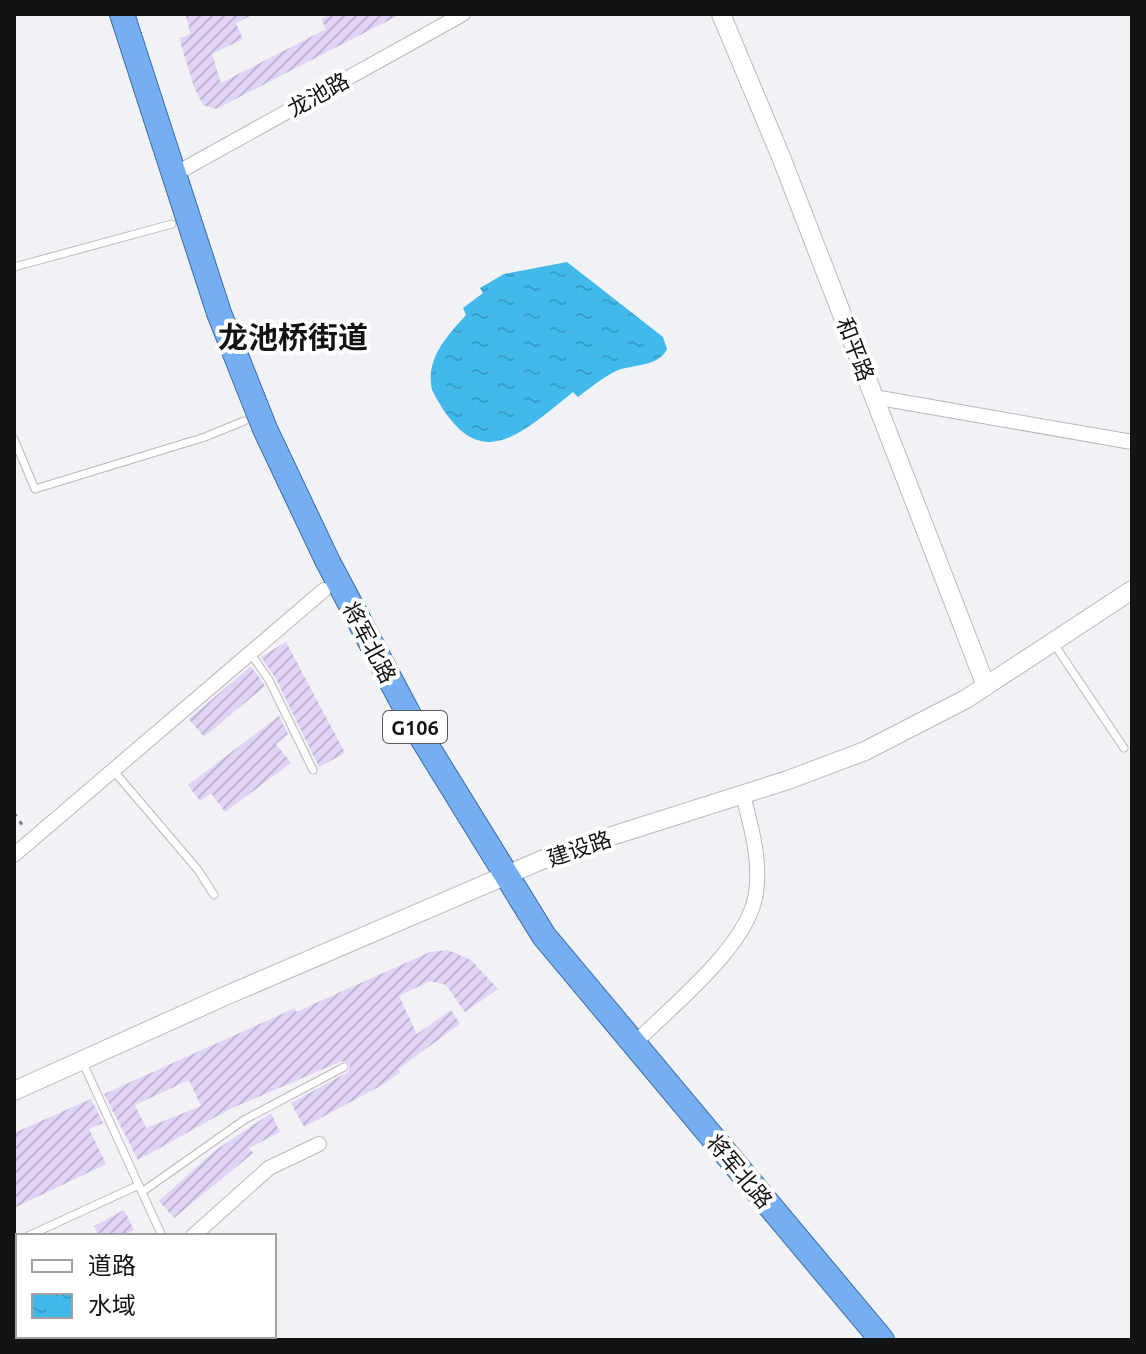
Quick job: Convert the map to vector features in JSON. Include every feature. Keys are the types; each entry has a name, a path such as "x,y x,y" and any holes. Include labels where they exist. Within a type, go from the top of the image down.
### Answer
{"highway":[{"name":"将军北路","path":"104,14 204,318 244,421 324,590 402,738 498,879 633,1045 882,1340"},
{"name":"将军北路","path":"122,14 236,357 295,495 531,945 861,1340"}],"street":[{"name":"龙池路","path":"173,175 463,14"},
{"name":"和平路","path":"721,14 781,157 986,686"},
{"path":"874,397 896,398 1132,442"},
{"path":"14,855 111,768 324,590"},
{"name":"建设路","path":"14,1091 558,853 743,795 865,751 933,718 1132,590"},
{"path":"633,1045 730,947 746,923 756,897 757,866 743,795"},
{"path":"195,1234 269,1168 319,1144"}],"lane":[{"path":"14,267 172,224"},
{"path":"14,439 35,489 205,437 244,421"},
{"path":"1053,642 1124,748"},
{"path":"249,652 269,680 313,770"},
{"path":"111,768 198,870 214,895"},
{"path":"82,1061 161,1234"},
{"path":"33,1234 140,1188 244,1120 344,1067"}],"path":[{"path":"14,813 32,839"}],"water":[{"path":"567,262 663,337 667,349 652,362 611,374 578,397 573,392 516,434 498,441 482,441 465,434 449,417 432,390 431,379 439,349 466,315 463,308 483,293 480,288 504,274"}],"building":[{"path":"185,14 254,14 236,23 243,39 212,54 221,83 326,29 321,19 331,14 401,14 216,109 203,105 194,87 179,38 191,34"},
{"path":"286,642 345,753 319,767 275,677 261,657"},
{"path":"251,666 265,686 204,737 189,719"},
{"path":"279,716 288,734 276,744 291,763 225,812 211,793 200,801 188,785"},
{"path":"448,950 471,960 498,989 465,1012 446,985 430,981 399,996 417,1034 451,1010 460,1024 398,1069 400,1072 384,1084 304,1127 291,1103 348,1072 350,1065 342,1061 230,1109 138,1160 104,1094 295,1008 296,1012 430,952","holes":["189,1080 201,1106 146,1128 135,1105"]},
{"path":"91,1099 103,1123 89,1129 106,1164 14,1208 14,1133"},
{"path":"271,1113 280,1132 249,1148 253,1153 174,1218 159,1201 213,1152"},
{"path":"124,1210 134,1230 127,1234 98,1234 94,1226"}],"district":[{"name":"龙池桥街道","path":"293,337"}]}
